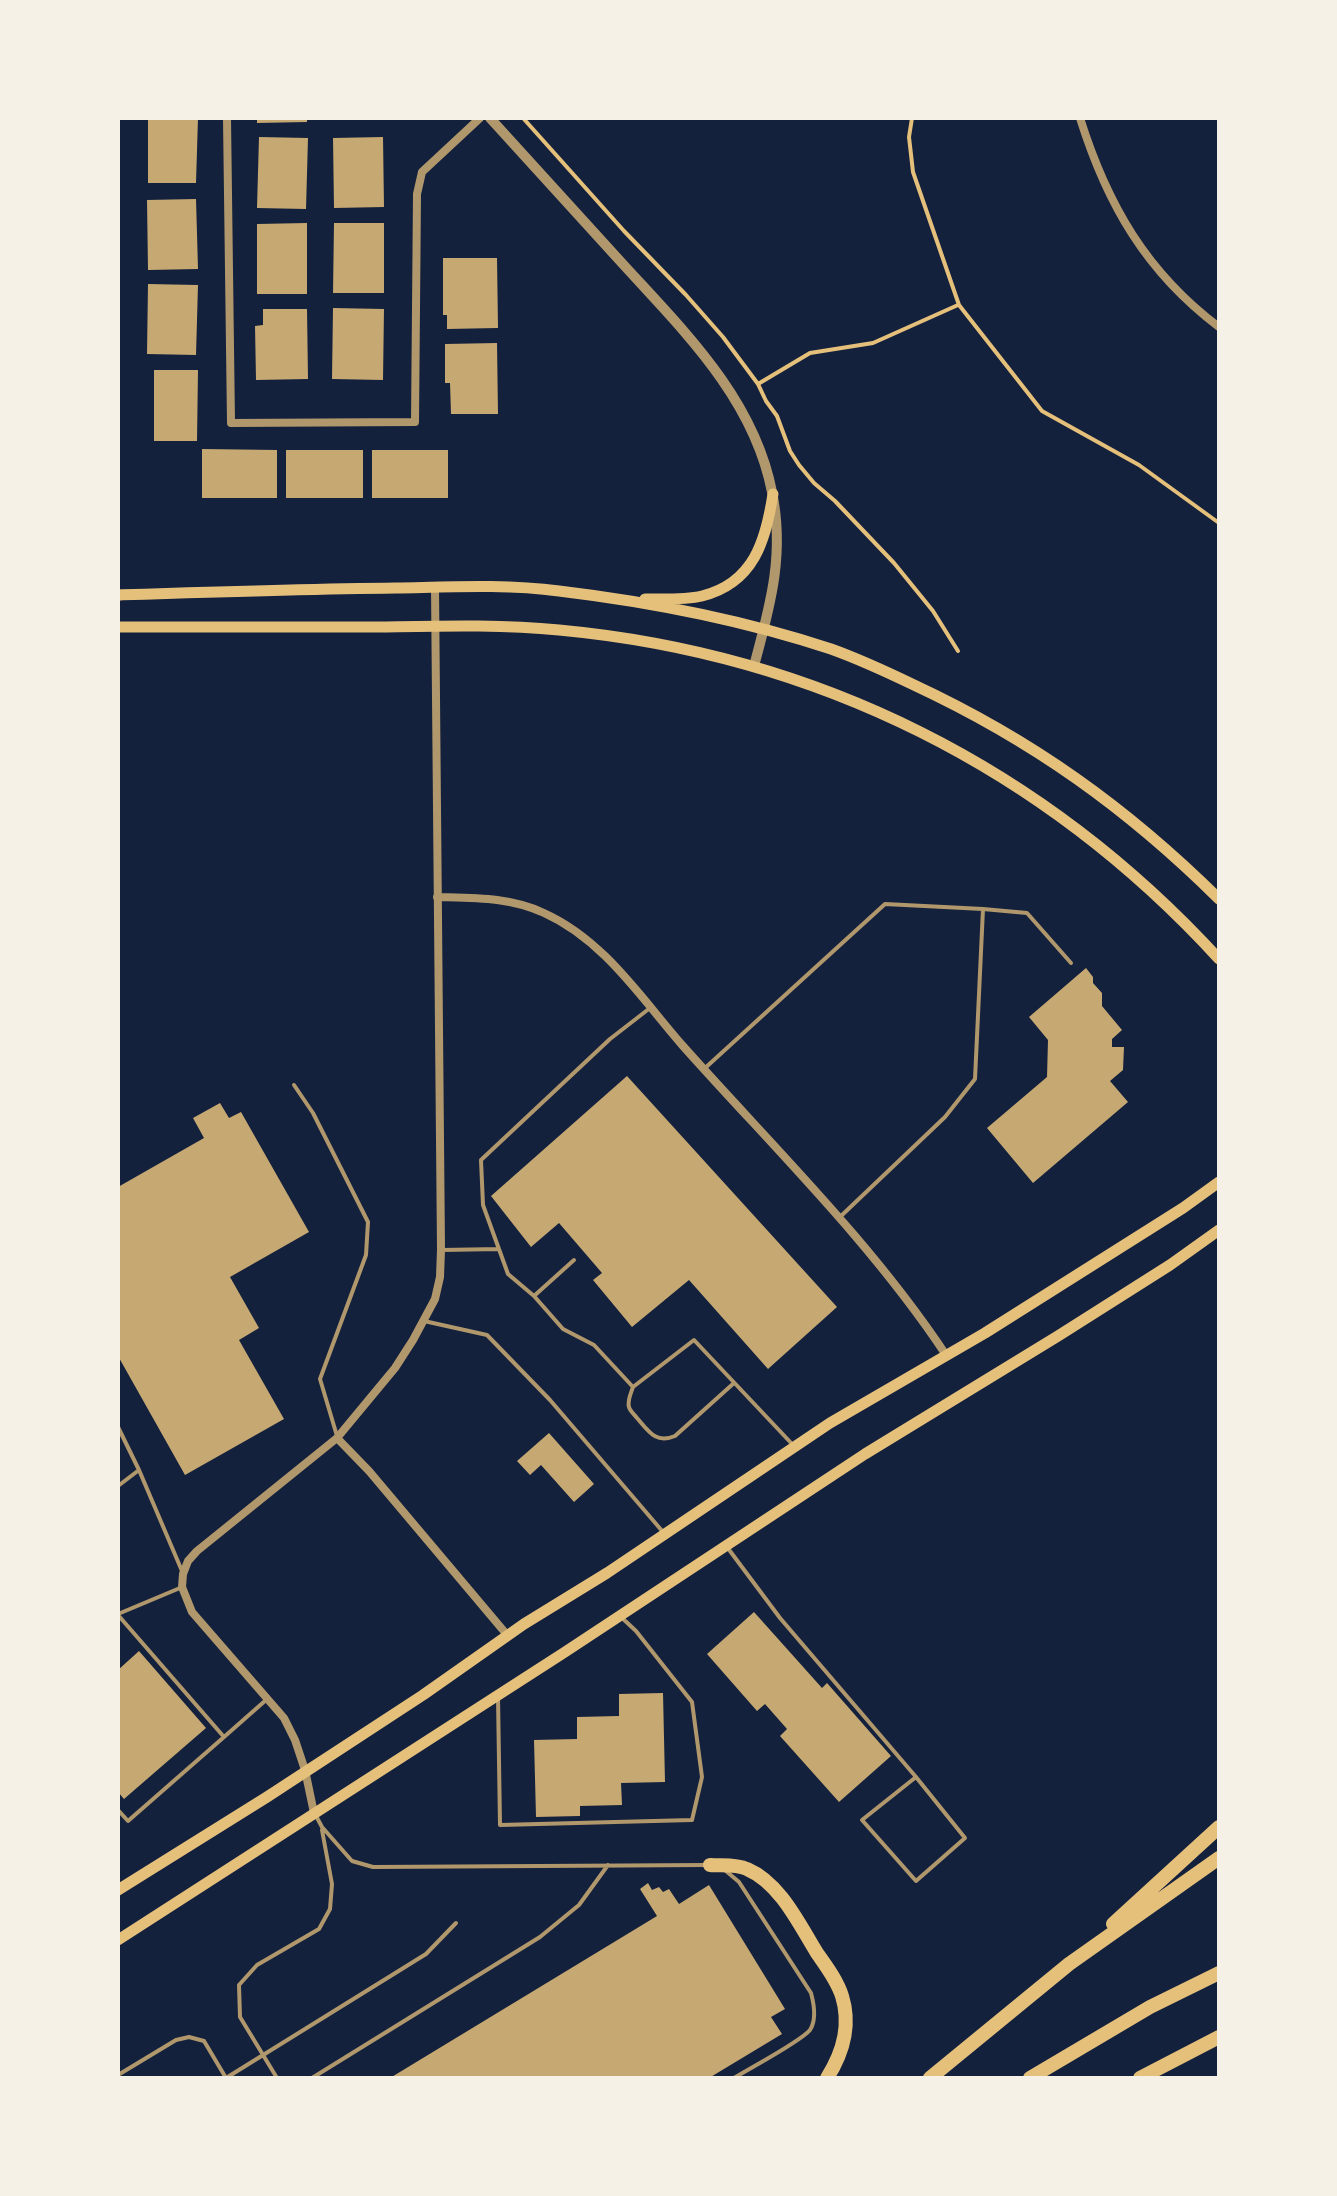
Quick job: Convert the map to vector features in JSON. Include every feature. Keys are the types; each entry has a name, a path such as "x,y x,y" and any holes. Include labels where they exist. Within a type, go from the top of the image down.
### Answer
{"highway":[{"path":"930,2078 1069,1964 1219,1827"},
{"path":"1069,1964 1219,1858"},
{"path":"710,1865 744,1867 761,1877 784,1901 834,1979 842,1996 844,2043 827,2078"},
{"path":"1030,2078 1150,2007 1219,1973"},
{"path":"1140,2078 1219,2037"}],"main road":[{"path":"591,596 648,599 698,597 717,591 746,570 758,550 767,529 773,494"},
{"path":"118,595 287,589 498,587 591,596 707,615 764,629 834,650 1005,731 1055,762 1120,811 1177,858 1219,899"},
{"path":"118,627 434,626 543,629 668,645 754,666 819,688 891,718 986,767 1039,800 1127,869 1173,910 1219,959"},
{"path":"118,1890 423,1695 830,1423 985,1333 1219,1182"},
{"path":"118,1940 865,1454 1058,1336 1219,1230"}],"street":[{"path":"227,118 231,423 415,422 417,194 422,172 480,118"},
{"path":"490,118 668,314 715,369 743,412 757,443 773,494 776,524 771,604 754,666"},
{"path":"1080,118 1113,204 1146,256 1190,305 1219,327"},
{"path":"314,1813 305,1770 284,1718 192,1612 182,1587 183,1574 188,1561 197,1551 337,1438 395,1368 424,1321 438,1288 441,1250 435,587"},
{"path":"437,897 488,898 514,903 544,913 571,928 595,947 617,967 704,1069 839,1218 904,1295 946,1355"},
{"path":"337,1438 369,1471 508,1636"}],"lane":[{"path":"704,1069 885,904 1027,913 1071,963"},
{"path":"839,1218 945,1117 975,1079 983,909"},
{"path":"633,1387 594,1345 563,1329 534,1296 508,1274 483,1205 481,1160 610,1039 651,1006"},
{"path":"294,1085 313,1113 368,1222 366,1255 320,1379 337,1438"},
{"path":"441,1250 499,1249"},
{"path":"534,1296 574,1260"},
{"path":"424,1321 487,1335 550,1400 665,1534"},
{"path":"734,1383 675,1436 666,1439 657,1439 650,1434 629,1407 633,1387 694,1340 795,1447"},
{"path":"118,1427 183,1574"},
{"path":"118,1486 139,1470"},
{"path":"725,1545 780,1618 916,1777 965,1838 916,1881 862,1820 916,1777"},
{"path":"182,1587 118,1614 224,1737"},
{"path":"498,1695 500,1825 692,1820 702,1777 692,1702 620,1615"},
{"path":"118,1810 128,1821 267,1699"},
{"path":"314,1813 322,1827 352,1861 373,1867 710,1865 728,1872 739,1882 811,1993 815,2009 812,2028 802,2037 734,2078"},
{"path":"277,2078 240,2017 239,1985 257,1965 319,1929 330,1909 332,1884 322,1827"},
{"path":"312,2078 540,1937 579,1905 608,1865"},
{"path":"118,2075 176,2040 189,2037 204,2041 226,2078 426,1954 456,1923"}],"path":[{"path":"523,118 723,337 758,384 777,416 790,451 799,465 894,563 933,611 958,651"},
{"path":"912,118 909,137 913,172 959,305 1042,411 1139,465 1219,523"},
{"path":"758,384 810,353 873,343 959,305"}],"building":[{"path":"148,118 198,118 196,183 148,183"},
{"path":"257,118 307,118 307,122 257,123"},
{"path":"259,137 308,138 306,209 257,208"},
{"path":"383,137 384,207 334,208 333,138"},
{"path":"196,199 198,269 148,270 147,200"},
{"path":"307,223 307,294 257,294 257,224"},
{"path":"334,223 384,223 384,293 333,293"},
{"path":"443,258 497,258 498,328 447,329 447,315 443,315"},
{"path":"148,284 198,285 196,355 147,354"},
{"path":"333,308 384,309 383,380 332,379"},
{"path":"263,309 307,309 308,379 256,380 255,326 263,325"},
{"path":"497,343 498,414 451,414 450,383 445,383 445,344"},
{"path":"154,370 198,370 197,441 154,441"},
{"path":"202,449 277,450 277,498 202,498"},
{"path":"286,450 363,450 363,498 286,498"},
{"path":"372,450 448,450 448,498 372,498"},
{"path":"1086,968 1102,993 1102,1006 1122,1030 1112,1039 1112,1047 1124,1047 1123,1070 1110,1081 1128,1102 1033,1183 987,1128 1047,1077 1048,1040 1029,1017"},
{"path":"627,1076 837,1307 768,1369 689,1280 632,1327 593,1280 602,1273 559,1223 531,1247 491,1196"},
{"path":"220,1103 229,1118 241,1112 309,1232 230,1277 259,1328 239,1340 284,1419 185,1475 118,1356 118,1187 204,1138 193,1118"},
{"path":"549,1433 594,1484 574,1502 541,1465 530,1475 517,1461"},
{"path":"754,1612 822,1688 827,1683 891,1756 839,1802 780,1736 787,1729 765,1704 757,1711 707,1654"},
{"path":"139,1651 206,1728 124,1799 118,1792 118,1670"},
{"path":"663,1693 665,1782 621,1783 622,1805 580,1806 580,1816 536,1817 534,1740 577,1739 577,1717 619,1716 619,1694"},
{"path":"648,1883 652,1890 659,1887 663,1892 669,1889 679,1904 709,1885 785,2009 771,2017 782,2034 709,2078 390,2078 657,1916 640,1889"}]}
